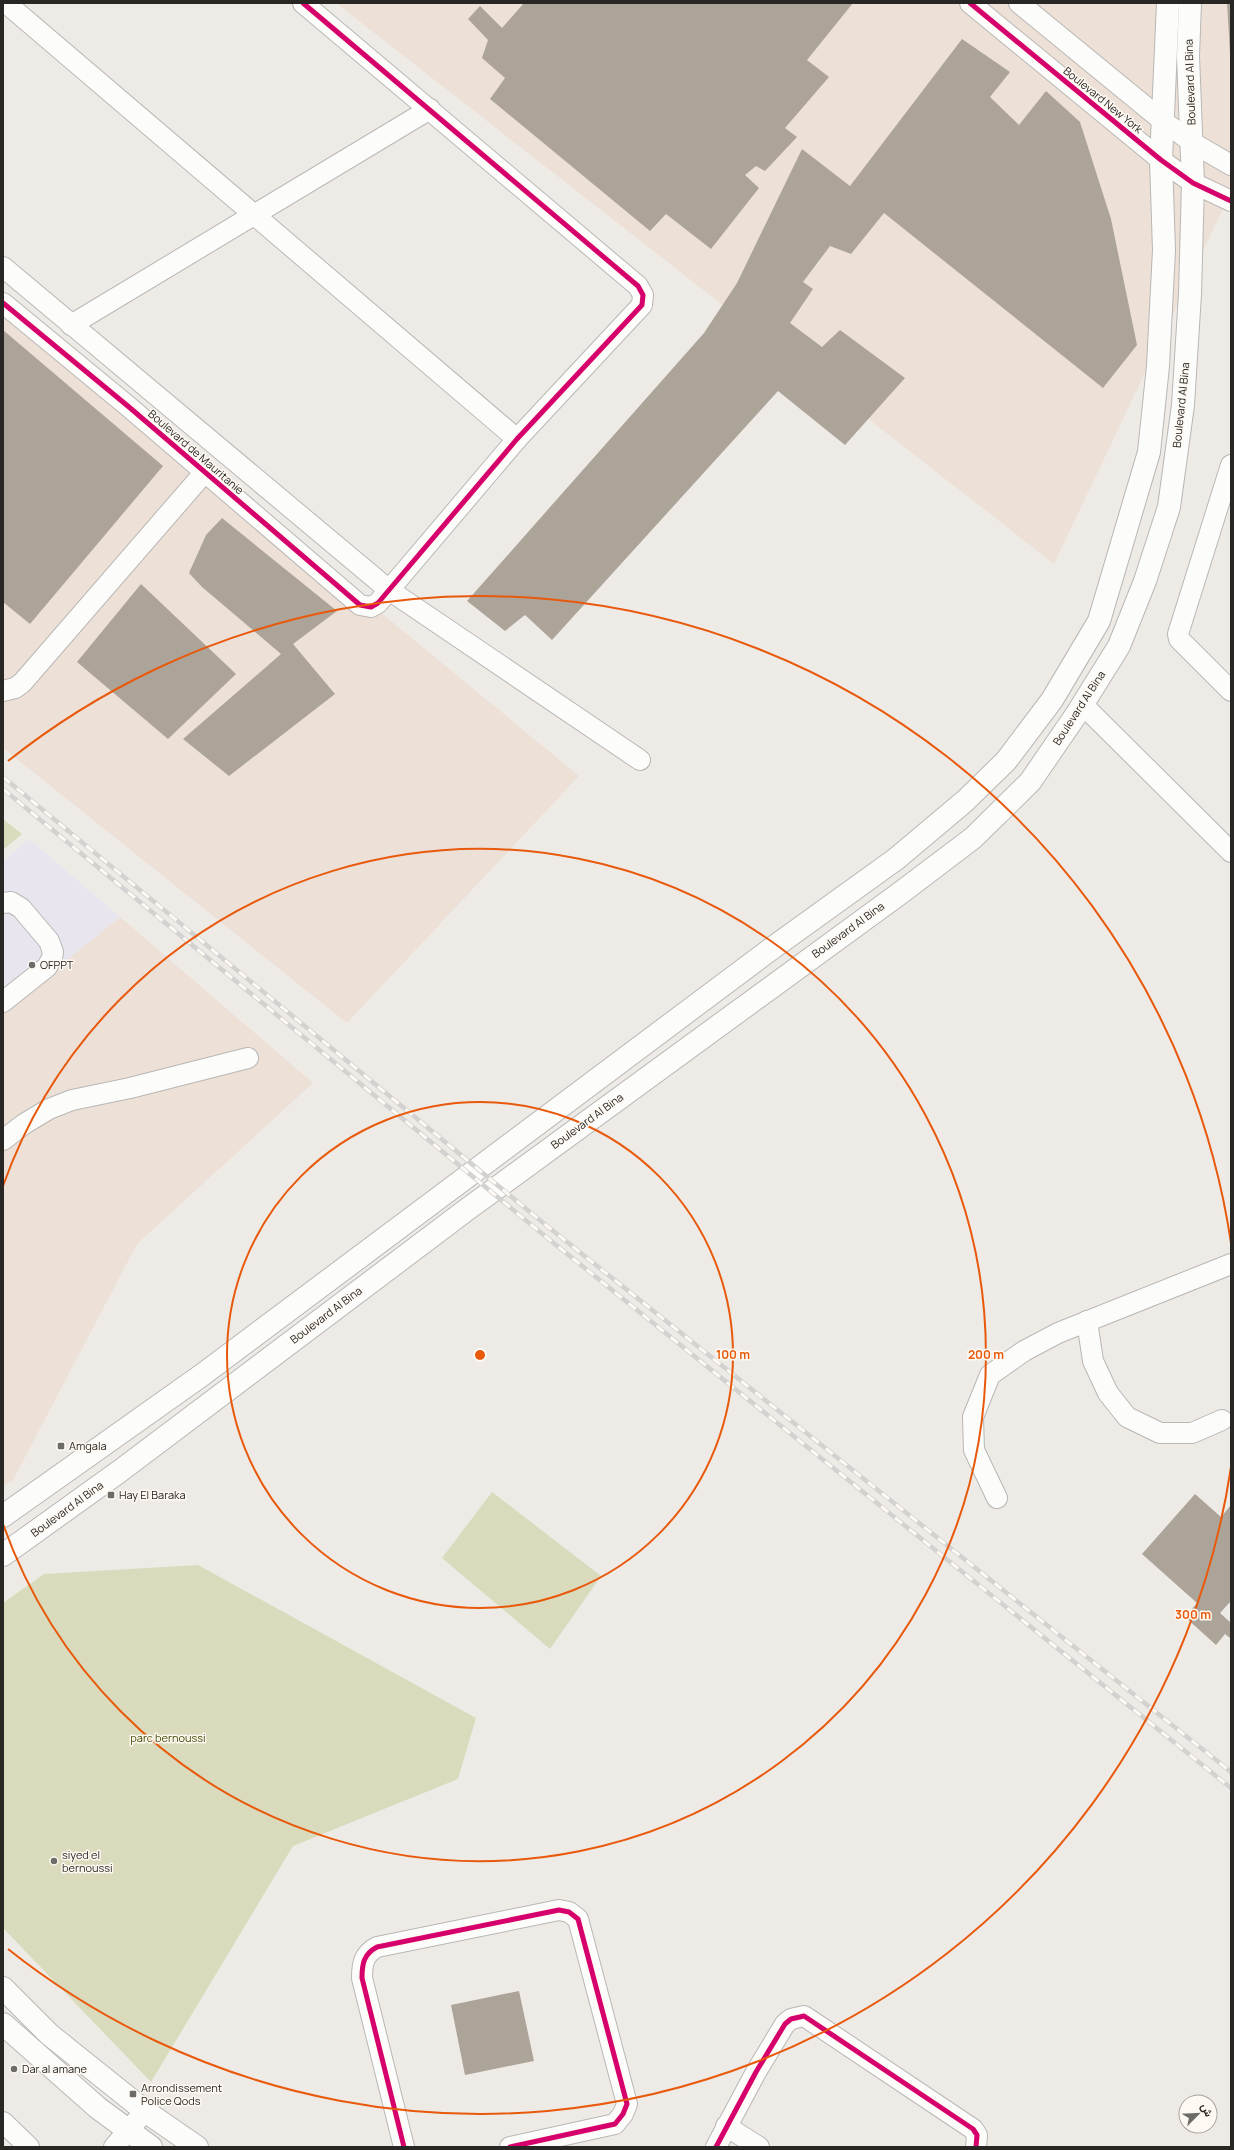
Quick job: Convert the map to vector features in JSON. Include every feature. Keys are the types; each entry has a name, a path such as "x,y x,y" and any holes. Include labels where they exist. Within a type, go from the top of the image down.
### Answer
{"main road":[{"name":"Boulevard Al Bina","path":"3,1516 208,1370 767,952 896,859 965,801 1006,761 1052,700 1099,622 1149,452 1158,366 1164,258 1161,160 1168,3"},
{"name":"Boulevard Al Bina","path":"3,1555 120,1471 396,1262 973,838 1030,782 1083,705 1119,646 1145,581 1169,507 1183,405 1190,294 1193,183 1188,56 1190,3"},
{"path":"3,1988 50,2035 145,2111 197,2147"},
{"path":"3,2024 98,2108 121,2139 151,2147"}],"street":[{"path":"6,3 517,439"},
{"path":"303,3 638,286 643,295 642,305 517,439 384,596 640,760"},
{"name":"Boulevard New York","path":"970,3 1161,160 1193,183 1231,201"},
{"name":"Boulevard New York","path":"1019,3 1163,121 1192,143 1231,165"},
{"path":"71,325 430,109"},
{"name":"Boulevard de Mauritanie","path":"3,267 384,596 371,607 360,605 129,407 3,303"},
{"path":"1231,465 1178,634 1178,639 1231,691"},
{"path":"3,691 15,688 22,683 204,472"},
{"path":"1083,705 1231,852"},
{"path":"3,903 11,902 21,908 49,941 53,952 52,958 47,967 3,1002"},
{"path":"3,1140 24,1124 49,1109 72,1100 130,1088 248,1058"},
{"path":"997,1498 974,1450 973,1417 990,1375 1024,1351 1058,1333 1231,1264"},
{"path":"1087,1322 1094,1361 1108,1394 1127,1417 1160,1433 1192,1433 1222,1420"},
{"path":"404,2147 362,1978 362,1967 368,1953 377,1947 453,1931 559,1910 569,1912 578,1919 626,2104 623,2114 615,2124 510,2147"},
{"path":"716,2147 726,2126 785,2024 791,2019 804,2016 973,2129 977,2135 976,2147"},
{"path":"121,2139 145,2111"},
{"path":"3,2122 29,2147"},
{"path":"726,2126 759,2147"}],"shaded area":[{"path":"336,3 1231,3 1231,192 1054,564"},
{"path":"3,301 579,776 347,1023 3,748"},
{"name":"OFPPT","path":"29,839 120,917 3,1012 3,861"},
{"path":"120,917 313,1083 137,1244 13,1480 3,1487 3,1012"}],"green space":[{"path":"3,819 22,834 3,850"},
{"path":"492,1492 601,1576 550,1649 442,1558"},
{"name":"parc bernoussi","path":"198,1565 476,1718 458,1779 293,1846 151,2082 3,1928 3,1603 44,1574"}],"building":[{"path":"524,3 853,3 807,60 829,77 785,128 797,137 765,171 756,166 745,175 759,188 711,249 666,214 650,231 490,99 505,78 482,58 488,40 468,19 480,6 502,28"},
{"path":"1227,3 1231,3 1231,53 1230,53"},
{"path":"962,39 1010,72 990,97 1019,125 1046,91 1080,122 1111,219 1137,345 1103,388 884,213 851,254 830,246 803,282 813,289 790,323 822,347 840,330 905,378 845,445 778,391 552,640 525,615 505,631 467,601 704,333 737,283 802,149 850,186"},
{"path":"3,330 163,466 30,624 3,602"},
{"path":"222,518 337,611 293,644 335,694 229,776 183,739 281,654 202,587 189,573 206,535"},
{"path":"141,584 236,674 168,739 77,662"},
{"path":"1195,1494 1221,1517 1231,1505 1231,1601 1220,1613 1231,1623 1231,1637 1230,1638 1225,1634 1216,1645 1185,1617 1197,1603 1142,1554"},
{"path":"519,1991 534,2061 465,2075 451,2005"}],"railway":[{"path":"3,777 547,1226 1231,1772"},
{"path":"3,789 540,1232 1231,1788"}],"cycle path":[{"path":"3,303 129,407 360,605 371,607 378,603 517,439 642,305 643,295 638,286 303,3"},
{"path":"970,3 1161,160 1193,183 1231,201"},
{"path":"404,2147 362,1978 363,1963 369,1953 377,1947 559,1910 569,1912 578,1919 627,2104 623,2114 615,2124 510,2147"},
{"path":"716,2147 756,2072 785,2024 791,2019 804,2016 973,2129 977,2135 976,2147"}],"place":[{"name":"OFPPT","path":"32,965"},
{"name":"Amgala","path":"61,1446"},
{"name":"Hay El Baraka","path":"111,1495"},
{"name":"siyed el bernoussi","path":"54,1861"},
{"name":"Dar al amane","path":"14,2069"},
{"name":"Arrondissement Police Qods","path":"133,2094"}]}
